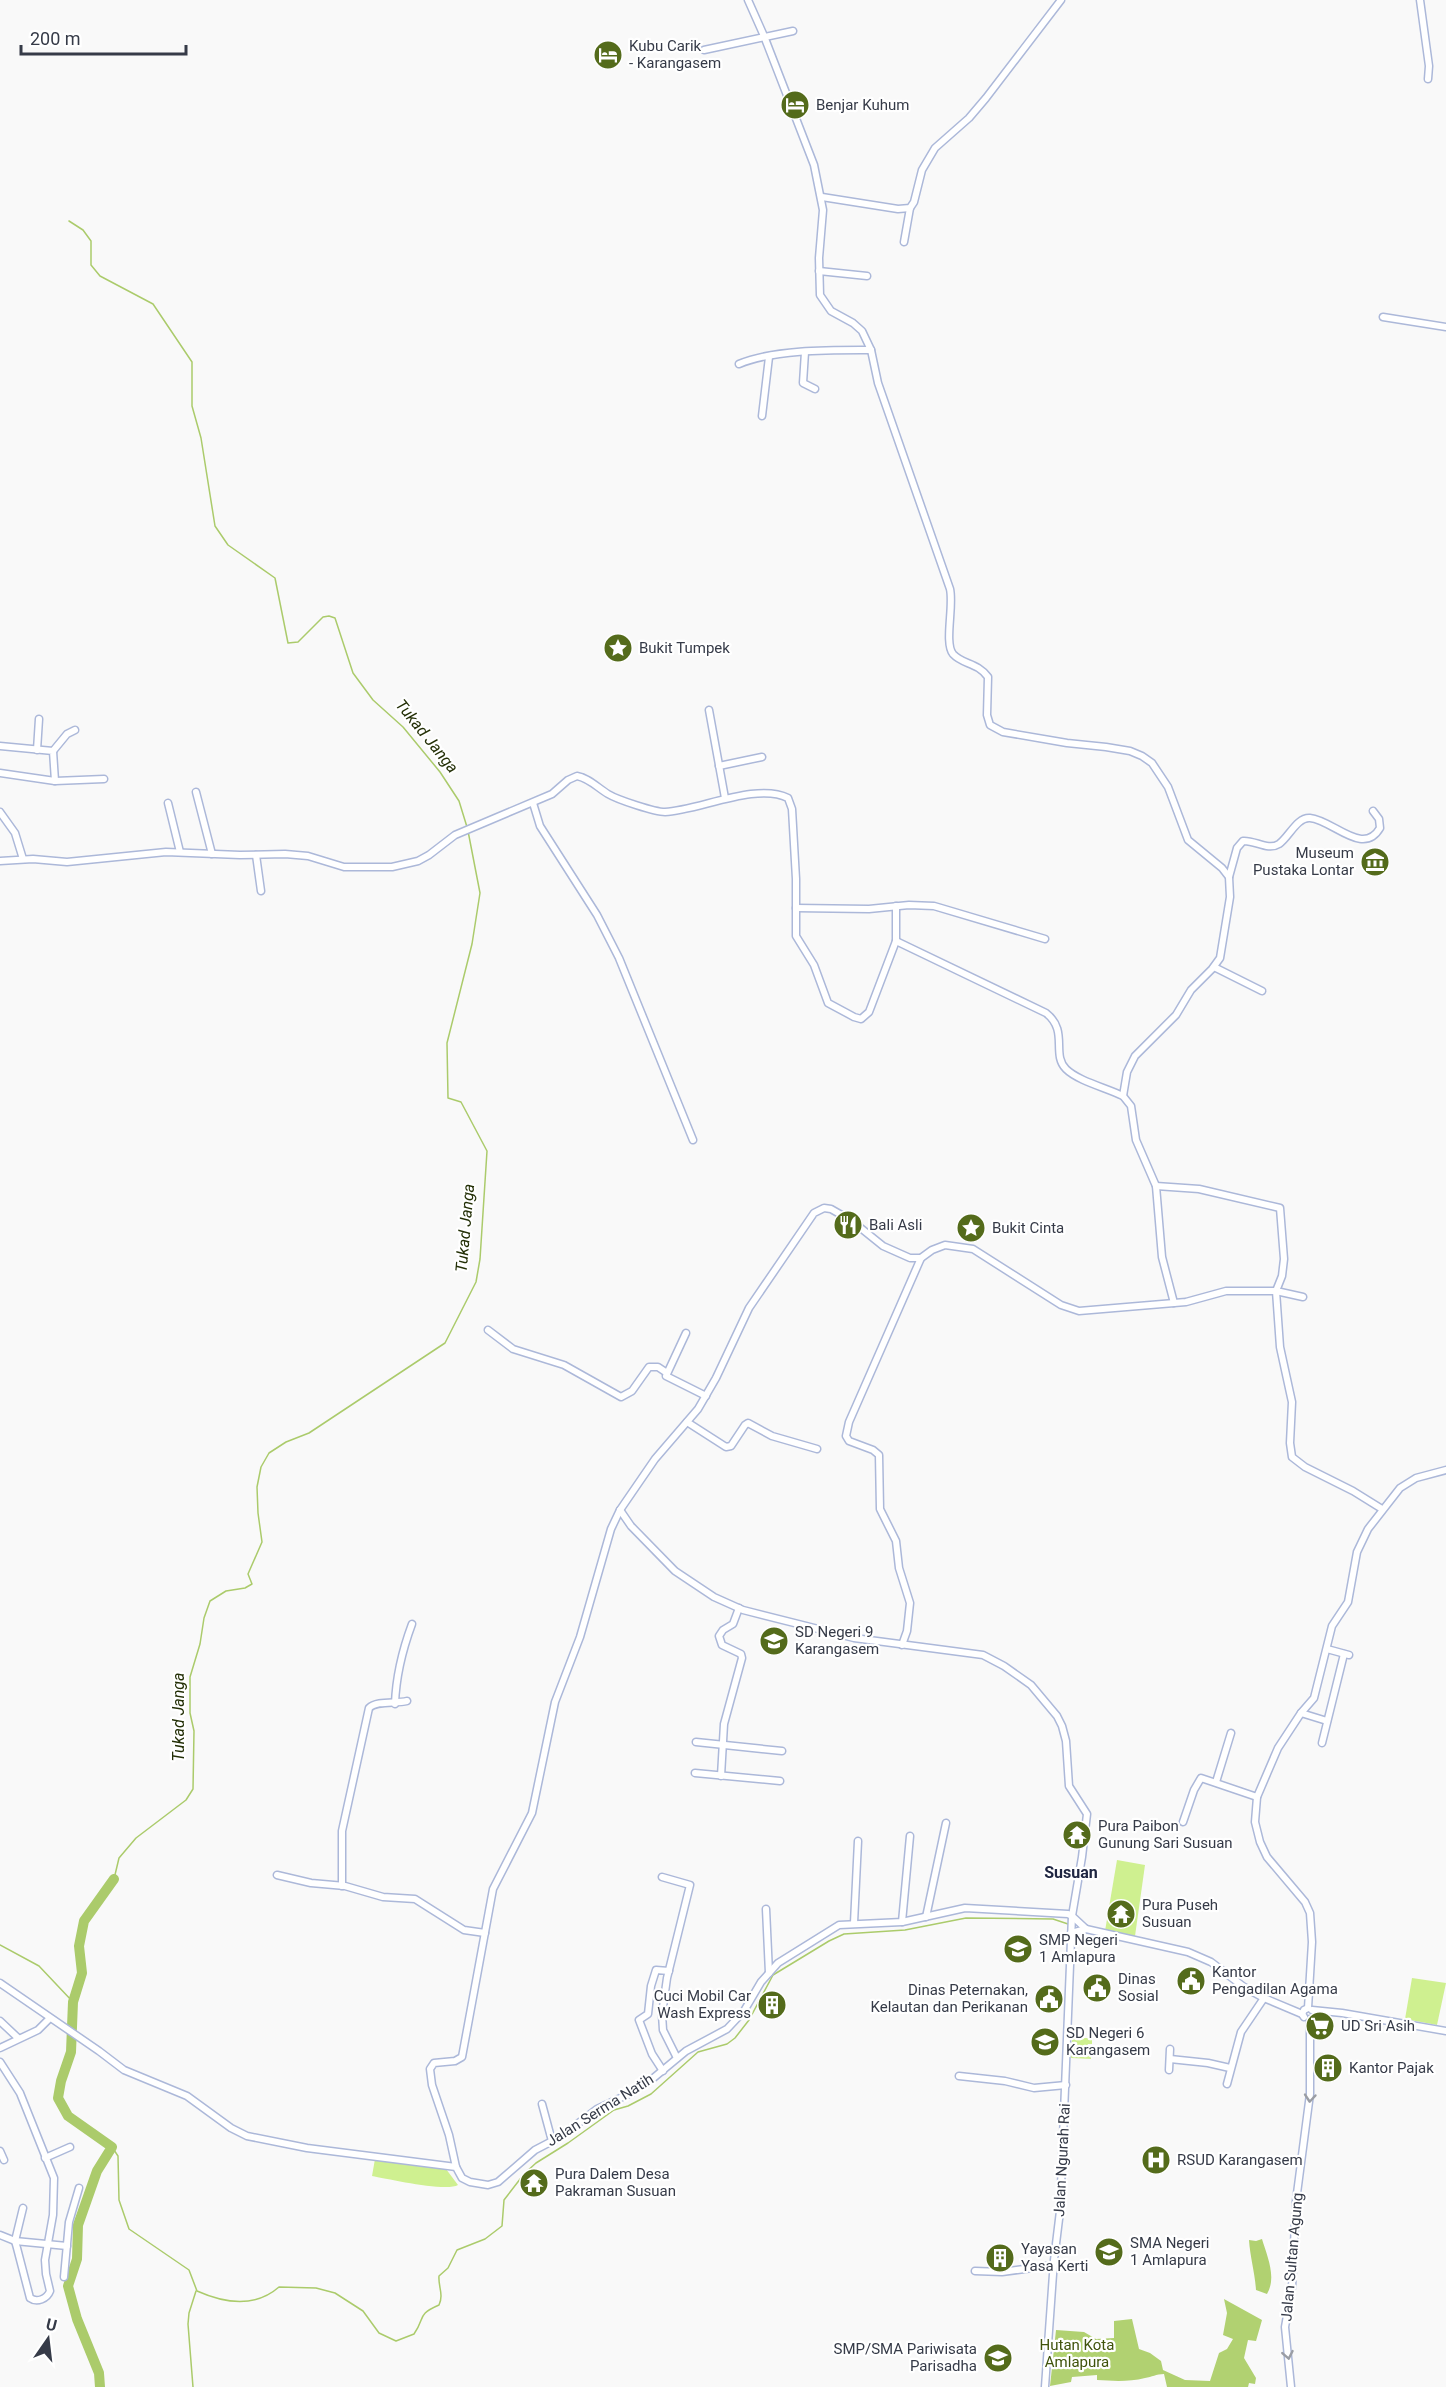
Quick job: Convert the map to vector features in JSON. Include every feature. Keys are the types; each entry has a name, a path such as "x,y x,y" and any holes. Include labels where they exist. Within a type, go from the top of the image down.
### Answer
{"street":[{"path":"748,0 814,165 822,197 819,271 822,301 831,311 858,326 871,350 878,383 950,589 952,606 950,646 954,655 976,665 988,677 987,715 990,725 1003,732 1114,748 1142,756 1152,763 1168,788 1188,840 1222,868 1229,877 1231,885 1220,958 1191,990 1168,1024 1135,1056 1127,1072 1123,1096"},
{"path":"904,242 910,208 914,202 922,170 935,148 969,118 986,98 1060,0"},
{"path":"1420,0 1429,66 1428,79"},
{"path":"704,50 793,31"},
{"path":"822,197 898,209 910,208"},
{"path":"819,271 867,276"},
{"path":"1383,317 1446,327"},
{"path":"739,364 754,359 805,352 871,350"},
{"path":"805,352 803,383 815,389"},
{"path":"762,416 769,357"},
{"path":"709,710 725,798"},
{"path":"37,750 39,719"},
{"path":"55,781 53,751 67,734 75,730"},
{"path":"0,746 53,751"},
{"path":"719,766 762,757"},
{"path":"0,773 55,781 104,779"},
{"path":"0,861 23,859 67,862 180,852 293,854 344,867 392,867 418,861 455,835 533,803 559,788 572,777 581,777 615,798 664,812 725,798 746,795 778,795 790,801 796,908 795,936 814,965 825,997 832,1006 854,1017 865,1018 896,941 896,906"},
{"path":"196,792 212,854"},
{"path":"168,803 180,852"},
{"path":"533,803 540,826 597,915 619,958 693,1140"},
{"path":"1229,877 1237,848 1243,841 1267,846 1277,845 1301,821 1310,818 1357,838 1367,839 1374,836 1380,828 1379,819 1373,811"},
{"path":"0,812 15,833 23,859"},
{"path":"256,855 261,891"},
{"path":"796,908 869,909 921,905 949,909 1045,939"},
{"path":"896,941 1046,1013 1058,1026 1061,1061 1064,1068 1072,1074 1123,1096 1131,1106 1136,1140 1156,1186 1162,1257 1174,1303"},
{"path":"1214,967 1262,991"},
{"path":"1156,1186 1199,1189 1280,1208 1284,1259 1282,1276 1276,1291 1280,1347 1293,1408 1290,1443 1292,1457 1305,1467 1339,1483 1382,1509"},
{"path":"456,2167 449,2135 432,2085 430,2069 434,2063 455,2061 462,2057 493,1889 532,1814 555,1702 579,1637 611,1529 620,1510 655,1459 706,1396 749,1308 814,1213 824,1208 831,1209 852,1221 883,1246 910,1258 921,1258"},
{"path":"902,1645 907,1631 910,1603 899,1568 896,1541 880,1509 879,1455 877,1452 849,1442 846,1436 849,1422 921,1258 945,1245 973,1249 1061,1305 1079,1311 1137,1308 1186,1302 1226,1291 1276,1291 1303,1297"},
{"path":"488,1330 513,1349 564,1365 621,1397 632,1391 649,1367 658,1368 667,1374 668,1378 706,1396"},
{"path":"667,1374 686,1333"},
{"path":"687,1422 726,1447 731,1446 748,1423 772,1436 817,1449"},
{"path":"1183,1822 1199,1779 1216,1782 1257,1797 1270,1765 1301,1713 1314,1698 1332,1626 1348,1602 1357,1552 1368,1529 1393,1495 1407,1483 1416,1478 1446,1470"},
{"path":"620,1510 631,1526 675,1571 714,1597 739,1608 854,1638 973,1653 991,1658 1031,1685 1057,1716 1066,1741 1069,1786 1086,1814 1071,1933 1086,1929 1149,1942 1197,1956 1221,1968 1244,1987 1302,2014 1304,2010 1311,2013 1326,2010 1446,2031"},
{"path":"721,1776 726,1710 742,1655 724,1648 719,1636 723,1630 733,1624 739,1608"},
{"path":"395,1704 396,1675 400,1655 412,1624"},
{"path":"1322,1743 1347,1654 1326,1649"},
{"path":"342,1886 342,1831 369,1708 374,1704 395,1704 407,1701"},
{"path":"1301,1713 1327,1721"},
{"path":"1216,1782 1231,1733"},
{"path":"696,1742 782,1751"},
{"path":"695,1773 780,1781"},
{"name":"Jalan Sultan Agung","path":"1257,1797 1255,1822 1260,1842 1267,1857 1305,1902 1310,1913 1312,1942 1310,2094 1296,2201 1292,2287 1286,2317 1286,2343 1291,2387"},
{"path":"926,1917 946,1823"},
{"path":"902,1922 910,1836"},
{"path":"854,1923 858,1841"},
{"path":"278,1875 311,1883 342,1886 383,1897 414,1899 464,1930 485,1933"},
{"path":"662,1877 690,1885 669,1971 662,2023 677,2058"},
{"name":"Jalan Serma Natih","path":"0,1983 136,2077 187,2096 231,2128 248,2136 318,2149 456,2167 466,2180 484,2185 503,2179 535,2150 552,2141 597,2109 633,2092 677,2058 734,2023 769,1972 786,1957 839,1925 902,1922 976,1908 1056,1911 1072,1916"},
{"path":"766,1909 769,1972"},
{"path":"1072,1916 1086,1929"},
{"name":"Jalan Ngurah Rai","path":"1046,2387 1060,2211 1071,1933"},
{"path":"663,2071 652,2054 639,2020 648,2014 651,1986 656,1970 669,1971"},
{"path":"1227,2084 1240,2032 1264,1998"},
{"path":"0,2048 38,2030 49,2019"},
{"path":"0,2020 18,2038"},
{"path":"1169,2070 1170,2049"},
{"path":"1170,2059 1208,2062 1230,2068"},
{"path":"0,2062 20,2093 56,2185 45,2268 50,2291 47,2297 35,2301 30,2298 15,2241 23,2208"},
{"path":"959,2076 1005,2081 1034,2088 1066,2085"},
{"path":"542,2104 552,2141"},
{"path":"45,2158 70,2147"},
{"path":"0,2151 4,2160"},
{"path":"64,2277 69,2222 79,2188"},
{"path":"0,2235 15,2241 67,2246"},
{"path":"975,2271 1002,2271 1054,2265"}],"green space":[{"path":"1117,1860 1145,1865 1135,1936 1105,1931"},
{"path":"1412,1978 1446,1983 1437,2025 1405,2019"},
{"path":"1072,2038 1092,2038 1092,2044 1088,2044 1087,2054 1091,2054 1091,2059 1071,2058"},
{"path":"375,2159 446,2169 458,2185 430,2186 372,2176"},
{"path":"1262,2239 1271,2274 1267,2294 1256,2290 1249,2240"},
{"name":"Hutan Kota Amlapura","path":"1224,2299 1262,2320 1256,2341 1248,2340 1244,2358 1256,2378 1255,2384 1249,2383 1248,2387 1167,2387 1164,2374 1159,2374 1121,2381 1097,2380 1097,2375 1072,2377 1071,2382 1050,2386 1056,2330 1084,2332 1096,2339 1114,2338 1114,2321 1132,2319 1139,2349 1161,2361 1163,2370 1185,2380 1210,2381 1219,2353 1227,2349 1233,2339 1223,2335 1227,2313"}],"waterway":[{"name":"Tukad Janga","path":"69,221 83,230 91,241 91,265 100,276 153,304 192,362 192,406 201,438 215,526 228,545 275,578 288,643 298,642 323,617 335,618 353,673 373,700 403,727 440,772 459,801 467,827"},
{"name":"Tukad Janga","path":"114,1879 119,1858 136,1838 186,1800 193,1789 194,1731 190,1713 190,1677 210,1601 226,1591 245,1588 252,1584 248,1574 262,1542 257,1487 261,1467 269,1453 286,1442 309,1433 445,1343 476,1282 480,1259 487,1151 461,1102 448,1098 447,1043 472,944 480,893 468,831"},
{"name":"Tukad Janga","path":"100,2387 99,2373 77,2319 68,2286 77,2259 78,2225 97,2171 112,2147 68,2116 58,2098 71,2052 73,2002 82,1973 79,1946 84,1921 114,1879"},
{"path":"112,2147 118,2156 119,2200 129,2229 189,2270 197,2291 228,2301 250,2301 270,2294 279,2287 316,2288 335,2293 363,2311 379,2333 396,2341 414,2334 424,2314 439,2305 441,2297 439,2276 448,2268 457,2250 485,2239 502,2226 504,2200 524,2174 536,2163 614,2110 628,2106 651,2094 698,2052 727,2044 735,2038 749,2020 773,1975 844,1934 905,1930 966,1918 1053,1919 1068,1924"},
{"path":"0,1945 39,1966 73,2002"},
{"path":"193,2387 188,2324 196,2291"}],"place":[{"name":"Kubu Carik - Karangasem","path":"608,55"},
{"name":"Benjar Kuhum","path":"795,105"},
{"name":"Bukit Tumpek","path":"618,648"},
{"name":"Museum Pustaka Lontar","path":"1375,862"},
{"name":"Bali Asli","path":"848,1225"},
{"name":"Bukit Cinta","path":"971,1228"},
{"name":"SD Negeri 9 Karangasem","path":"774,1641"},
{"name":"Pura Paibon Gunung Sari Susuan","path":"1077,1835"},
{"name":"Pura Puseh Susuan","path":"1121,1914"},
{"name":"SMP Negeri 1 Amlapura","path":"1018,1949"},
{"name":"Kantor Pengadilan Agama","path":"1191,1981"},
{"name":"Dinas Sosial","path":"1097,1988"},
{"name":"Dinas Peternakan, Kelautan dan Perikanan","path":"1049,1999"},
{"name":"Cuci Mobil Car Wash Express","path":"772,2005"},
{"name":"UD Sri Asih","path":"1320,2026"},
{"name":"SD Negeri 6 Karangasem","path":"1045,2042"},
{"name":"Kantor Pajak","path":"1328,2068"},
{"name":"RSUD Karangasem","path":"1156,2160"},
{"name":"Pura Dalem Desa Pakraman Susuan","path":"534,2183"},
{"name":"SMA Negeri 1 Amlapura","path":"1109,2252"},
{"name":"Yayasan Yasa Kerti","path":"1000,2258"},
{"name":"SMP/SMA Pariwisata Parisadha","path":"998,2358"}],"district":[{"name":"Susuan","path":"1071,1872"}]}
